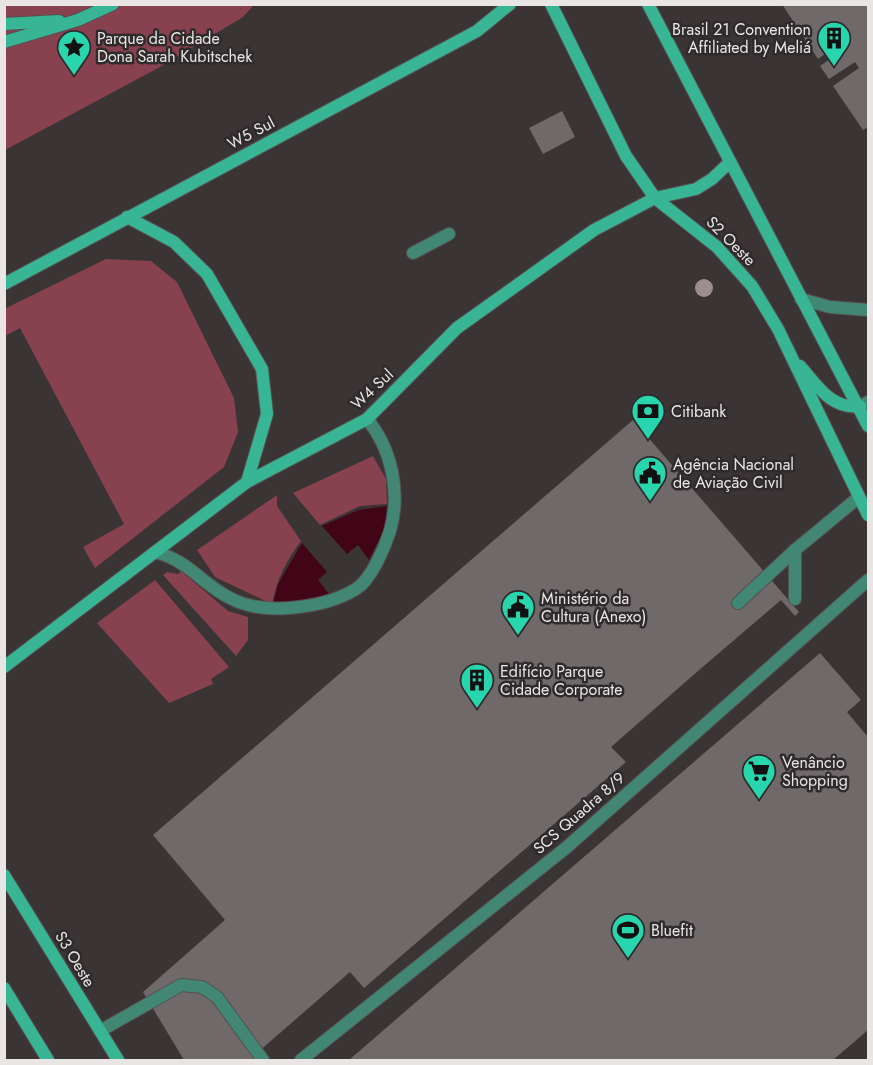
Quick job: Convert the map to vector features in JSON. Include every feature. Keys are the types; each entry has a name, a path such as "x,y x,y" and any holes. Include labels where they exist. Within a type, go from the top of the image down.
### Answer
{"main road":[{"path":"4,42 78,20 113,4"},
{"name":"W5 Sul","path":"4,284 477,31 510,4"},
{"name":"S2 Oeste","path":"551,4 626,156 655,198 717,247 752,286 778,329 868,515"},
{"name":"S2 Oeste","path":"648,4 801,299 864,404 868,426"},
{"path":"4,24 78,20"},
{"name":"W4 Sul","path":"5,667 247,482 367,419 457,328 594,230 655,198 696,189 712,179 730,162"},
{"path":"127,217 174,242 207,274 262,369 267,414 247,482"},
{"path":"791,356 834,402 848,408 864,404"},
{"name":"S3 Oeste","path":"4,875 118,1060"},
{"path":"4,988 48,1060"}],"street":[{"path":"413,253 449,234"},
{"path":"801,299 830,307 868,310"},
{"path":"155,552 175,557 232,600 275,610 327,601 358,589 384,552 396,513 395,480 379,434 367,419"},
{"path":"738,603 795,550 859,497"},
{"path":"795,550 795,599"},
{"name":"SCS Quadra 8/9","path":"301,1060 567,847 868,580"},
{"path":"100,1031 181,985 202,987 217,997 263,1060"}],"shaded area":[{"name":"Parque da Cidade Dona Sarah Kubitschek","path":"5,5 254,5 243,17 160,67 5,150"},
{"path":"106,259 151,261 177,282 234,398 238,432 224,467 95,568 83,547 124,524 20,328 5,336 4,309"},
{"path":"373,456 386,479 387,504 360,506 320,525 293,493"},
{"path":"277,495 277,506 301,541 283,571 272,604 215,577 197,550"},
{"path":"387,506 384,530 369,560 358,545 347,554 322,526 358,510"},
{"path":"302,543 327,572 318,580 330,595 315,601 273,604 278,584"},
{"path":"181,571 228,611 248,617 248,640 236,656 163,575 167,572 178,574"},
{"path":"155,580 229,667 211,679 213,684 169,703 97,623"}],"building":[{"name":"Brasil 21 Convention Affiliated by Meliá","path":"782,4 868,4 868,127 863,130 833,86 859,68 855,62 829,79 820,66 846,48 845,46 842,42 818,59"},
{"path":"562,111 575,137 543,154 529,128"},
{"name":"Edifício Parque Cidade Corporate","path":"633,420 799,612 795,616 781,600 698,671 611,747 626,762 364,988 350,972 257,1053 264,1060 184,1060 143,992 225,920 153,835"},
{"name":"Venâncio Shopping","path":"820,653 861,700 847,712 868,737 868,1030 833,1060 349,1060"}],"place":[{"name":"Brasil 21 Convention Affiliated by Meliá","path":"834,67"},
{"name":"Parque da Cidade Dona Sarah Kubitschek","path":"74,76"},
{"name":"Citibank","path":"648,440"},
{"name":"Agência Nacional de Aviação Civil","path":"650,502"},
{"name":"Ministério da Cultura (Anexo)","path":"518,636"},
{"name":"Edifício Parque Cidade Corporate","path":"477,709"},
{"name":"Venâncio Shopping","path":"759,800"},
{"name":"Bluefit","path":"628,959"}]}
